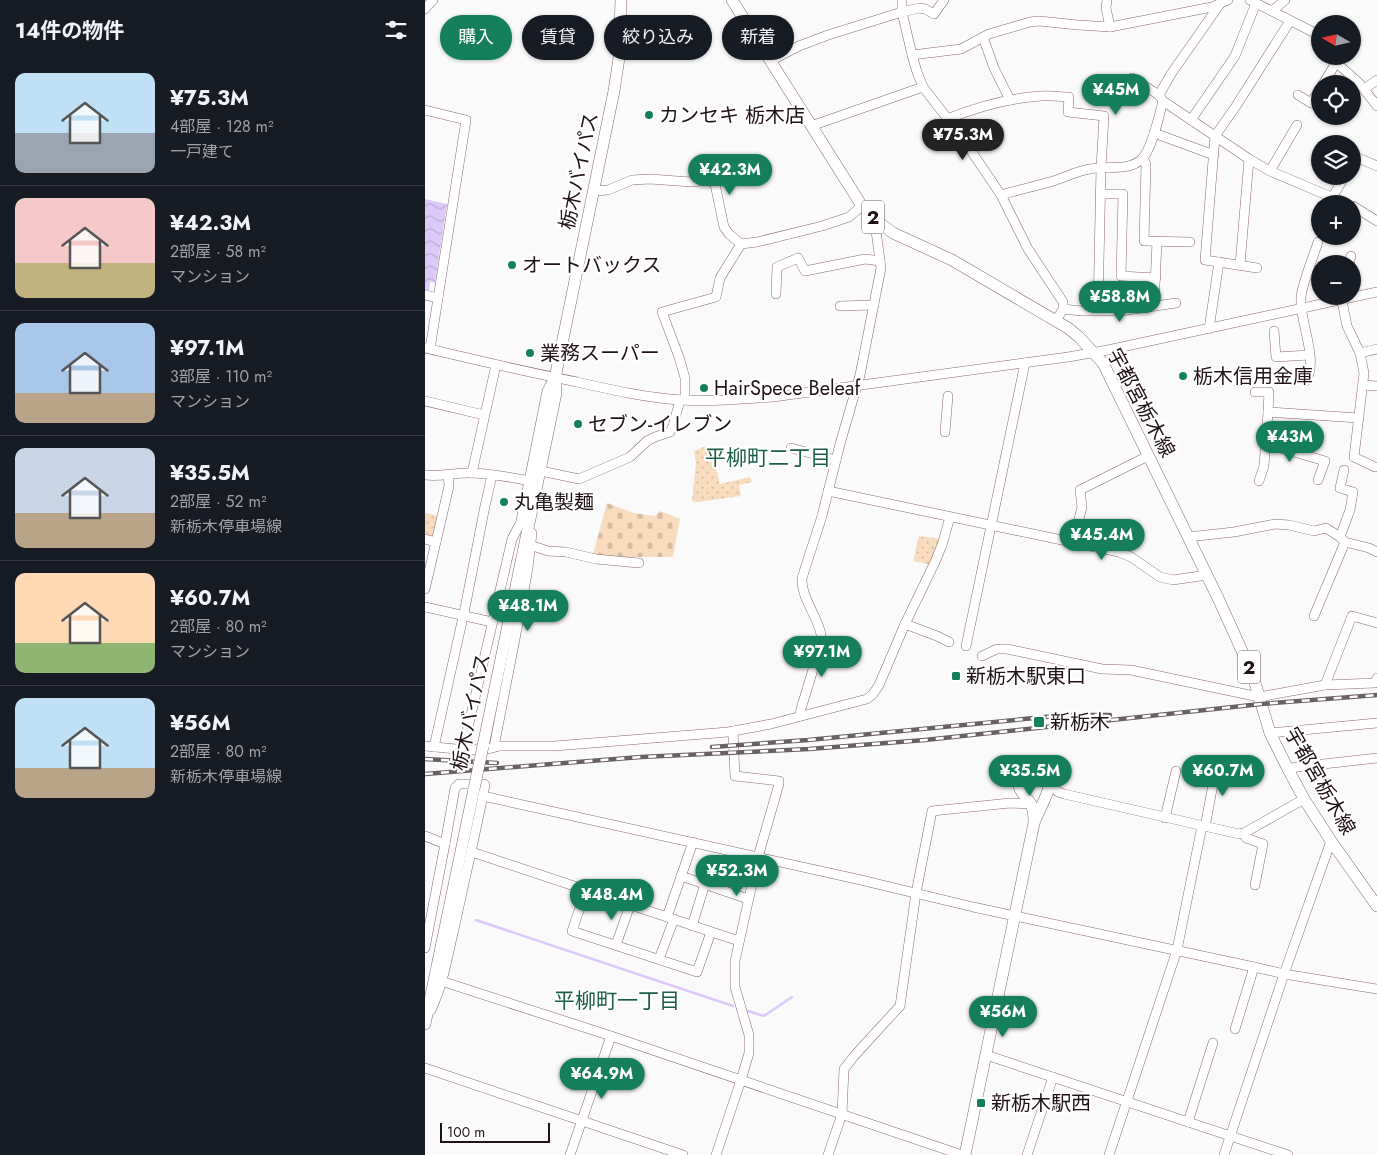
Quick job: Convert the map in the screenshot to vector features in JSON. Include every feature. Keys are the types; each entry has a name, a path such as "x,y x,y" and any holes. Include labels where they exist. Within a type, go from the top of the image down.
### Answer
{"main road":[{"name":"栃木バイパス","path":"527,518 541,471 556,393 555,378 617,75 621,35 621,0"},
{"name":"宇都宮栃木線","path":"731,0 862,206 877,221 893,233 952,260 1056,321 1079,337 1103,362 1207,575 1252,673 1270,733 1288,770 1331,841 1377,906"},
{"name":"栃木バイパス","path":"425,1023 438,980 485,746 527,518 530,481 548,391 555,378"},
{"path":"964,1155 1034,822 1047,794 1048,776 1043,768 1026,768 1019,775 1020,791 1031,804 1034,822"},
{"name":"栃木バイパス","path":"425,991 475,791"}],"street":[{"path":"425,9 433,0"},
{"path":"902,0 902,12 912,55 923,87 961,136 1001,195 1027,250 1063,302 1063,309 1056,321"},
{"path":"770,61 799,46 836,32 902,12 919,8 934,14 943,0"},
{"path":"1107,0 1110,27"},
{"path":"1271,11 1285,0"},
{"path":"1191,120 1235,56 1253,1 1311,31"},
{"path":"912,55 961,49 989,34 1039,21 1077,26 1110,27 1212,7 1224,2"},
{"path":"1001,195 1055,181 1091,168 1134,165 1143,158 1148,151 1154,133 1161,98 1171,74 1224,2"},
{"path":"1257,268 1205,260 1215,155 1215,136 1290,20"},
{"path":"983,37 994,68 1010,100"},
{"path":"1339,65 1360,84 1377,106"},
{"path":"1133,78 1249,159 1270,171 1330,195"},
{"path":"1364,89 1377,80"},
{"path":"811,126 923,87"},
{"path":"1298,95 1311,103"},
{"path":"947,119 982,106 1043,96 1069,98 1068,112 1104,116 1100,194 1098,310"},
{"path":"425,110 466,120 438,298 427,348 555,378 610,389 683,400 773,397 1093,352 1316,305"},
{"path":"1270,171 1297,125"},
{"path":"1154,133 1215,155"},
{"path":"1143,158 1146,164 1144,241 1190,242"},
{"path":"1241,265 1249,159"},
{"path":"1361,159 1377,166"},
{"path":"594,191 607,190 632,180 650,179 691,182 709,180 715,184 725,226 729,234 741,244 757,242 822,226 849,217 862,206"},
{"path":"1100,194 1123,194 1121,276 1156,278"},
{"path":"1361,211 1377,221"},
{"path":"800,716 822,636 805,596 802,581 835,460 858,385 881,268 876,231 877,221"},
{"path":"1155,306 1157,242"},
{"path":"541,471 579,478 630,457 647,441 670,432 683,400 685,378 662,312 716,297 720,278 741,244"},
{"path":"1306,380 1310,375 1309,347 1301,309 1301,296 1317,245"},
{"path":"776,294 777,267 798,258 805,271 865,259 881,261"},
{"path":"1209,329 1219,262"},
{"path":"1361,295 1377,292"},
{"path":"425,295 438,298"},
{"path":"1063,309 1120,311 1176,303"},
{"path":"840,306 874,305"},
{"path":"1342,305 1347,326 1360,353 1364,374 1354,458 1375,467"},
{"path":"1274,331 1276,357 1309,355"},
{"path":"1360,353 1377,349"},
{"path":"966,646 1025,363"},
{"path":"472,473 496,365"},
{"path":"1363,385 1377,386"},
{"path":"1255,392 1269,392 1264,466 1259,481"},
{"path":"945,432 948,396"},
{"path":"425,401 485,415"},
{"path":"1268,412 1359,418"},
{"path":"1266,444 1325,461 1318,480"},
{"path":"791,448 835,460"},
{"path":"1073,543 1082,507 1080,490 1148,456"},
{"path":"1314,616 1343,540 1353,492 1340,488 1344,470"},
{"path":"425,475 437,476 472,473 530,481"},
{"path":"425,590 449,486 448,474"},
{"path":"492,475 464,616 429,746 463,749 488,748 485,746 521,608 531,545 532,530 527,518"},
{"path":"828,491 1119,552 1131,557 1160,577 1173,580 1207,575"},
{"path":"485,746 555,746 733,732 800,716 856,698 870,698 935,562 950,517"},
{"path":"463,749 512,539 527,518"},
{"path":"1188,537 1234,532 1275,524 1289,525 1314,531 1326,528 1343,540 1377,552"},
{"path":"425,539 436,542"},
{"path":"531,545 548,551 639,563"},
{"path":"425,607 493,622"},
{"path":"1325,685 1352,616 1377,622"},
{"path":"905,624 949,642"},
{"path":"982,656 997,649 1007,649 1102,669 1131,670 1259,696 1325,685 1375,684 1377,678"},
{"path":"1270,733 1377,722"},
{"path":"716,1155 748,1059 750,1042 735,986 734,970 758,857 779,784 779,781 735,776 733,732"},
{"path":"1288,770 1297,767 1377,758"},
{"path":"1109,1155 1177,950 1217,763"},
{"path":"1165,818 1175,771"},
{"path":"425,948 455,788 459,784 485,785 475,791"},
{"path":"1049,784 1058,792 1064,794 1239,834 1244,834 1304,798"},
{"path":"475,791 916,893 1254,968 1377,989"},
{"path":"475,791 472,852 450,944 438,980 964,1155"},
{"path":"1010,803 1016,800 1020,791"},
{"path":"1043,801 1064,794"},
{"path":"828,1155 842,1114 844,1069 900,1006 916,893 932,811 1010,803 1031,804"},
{"path":"1244,834 1246,838 1263,844 1255,885"},
{"path":"425,836 445,844"},
{"path":"1224,1155 1284,974 1331,841"},
{"path":"659,960 681,876 693,842"},
{"path":"472,852 739,942"},
{"path":"681,876 748,899"},
{"path":"691,926 705,884"},
{"path":"586,890 572,931 697,972 711,932"},
{"path":"616,945 630,905"},
{"path":"1235,1028 1254,968"},
{"path":"570,1155 611,1036"},
{"path":"1187,1122 1213,1042"},
{"path":"986,1055 1288,1155"},
{"path":"425,1068 683,1155"},
{"path":"1027,1155 1053,1077"}],"green space":[{"path":"706,446 720,484 750,477 752,482 739,485 741,496 698,502 692,501 696,463 694,451"},
{"path":"607,503 633,513 655,516 660,511 680,519 673,557 618,557 593,554"},
{"path":"425,513 439,516 435,534 430,537 425,536"},
{"path":"919,536 941,539 931,565 913,561"}],"water":[{"path":"425,199 447,204 435,282 430,282 429,291 425,290"}],"waterway":[{"path":"476,920 733,1006"},
{"path":"748,1011 764,1016 792,997"}],"railway":[{"path":"425,774 641,757 809,749 925,740 1261,704 1377,695"},
{"path":"712,747 808,740 1066,715 1110,715"},
{"path":"425,759 497,763"}],"place":[{"name":"カンセキ 栃木店","path":"649,115"},
{"name":"オートバックス","path":"512,265"},
{"name":"業務スーパー","path":"530,353"},
{"name":"栃木信用金庫","path":"1183,376"},
{"name":"HairSpece Beleaf","path":"704,388"},
{"name":"セブン-イレブン","path":"578,424"},
{"name":"丸亀製麺","path":"504,502"},
{"name":"新栃木駅東口","path":"956,676"},
{"name":"新栃木","path":"1039,722"},
{"name":"新栃木駅西","path":"981,1103"}],"district":[{"name":"平柳町二丁目","path":"768,458"},
{"name":"平柳町一丁目","path":"617,1001"}]}
